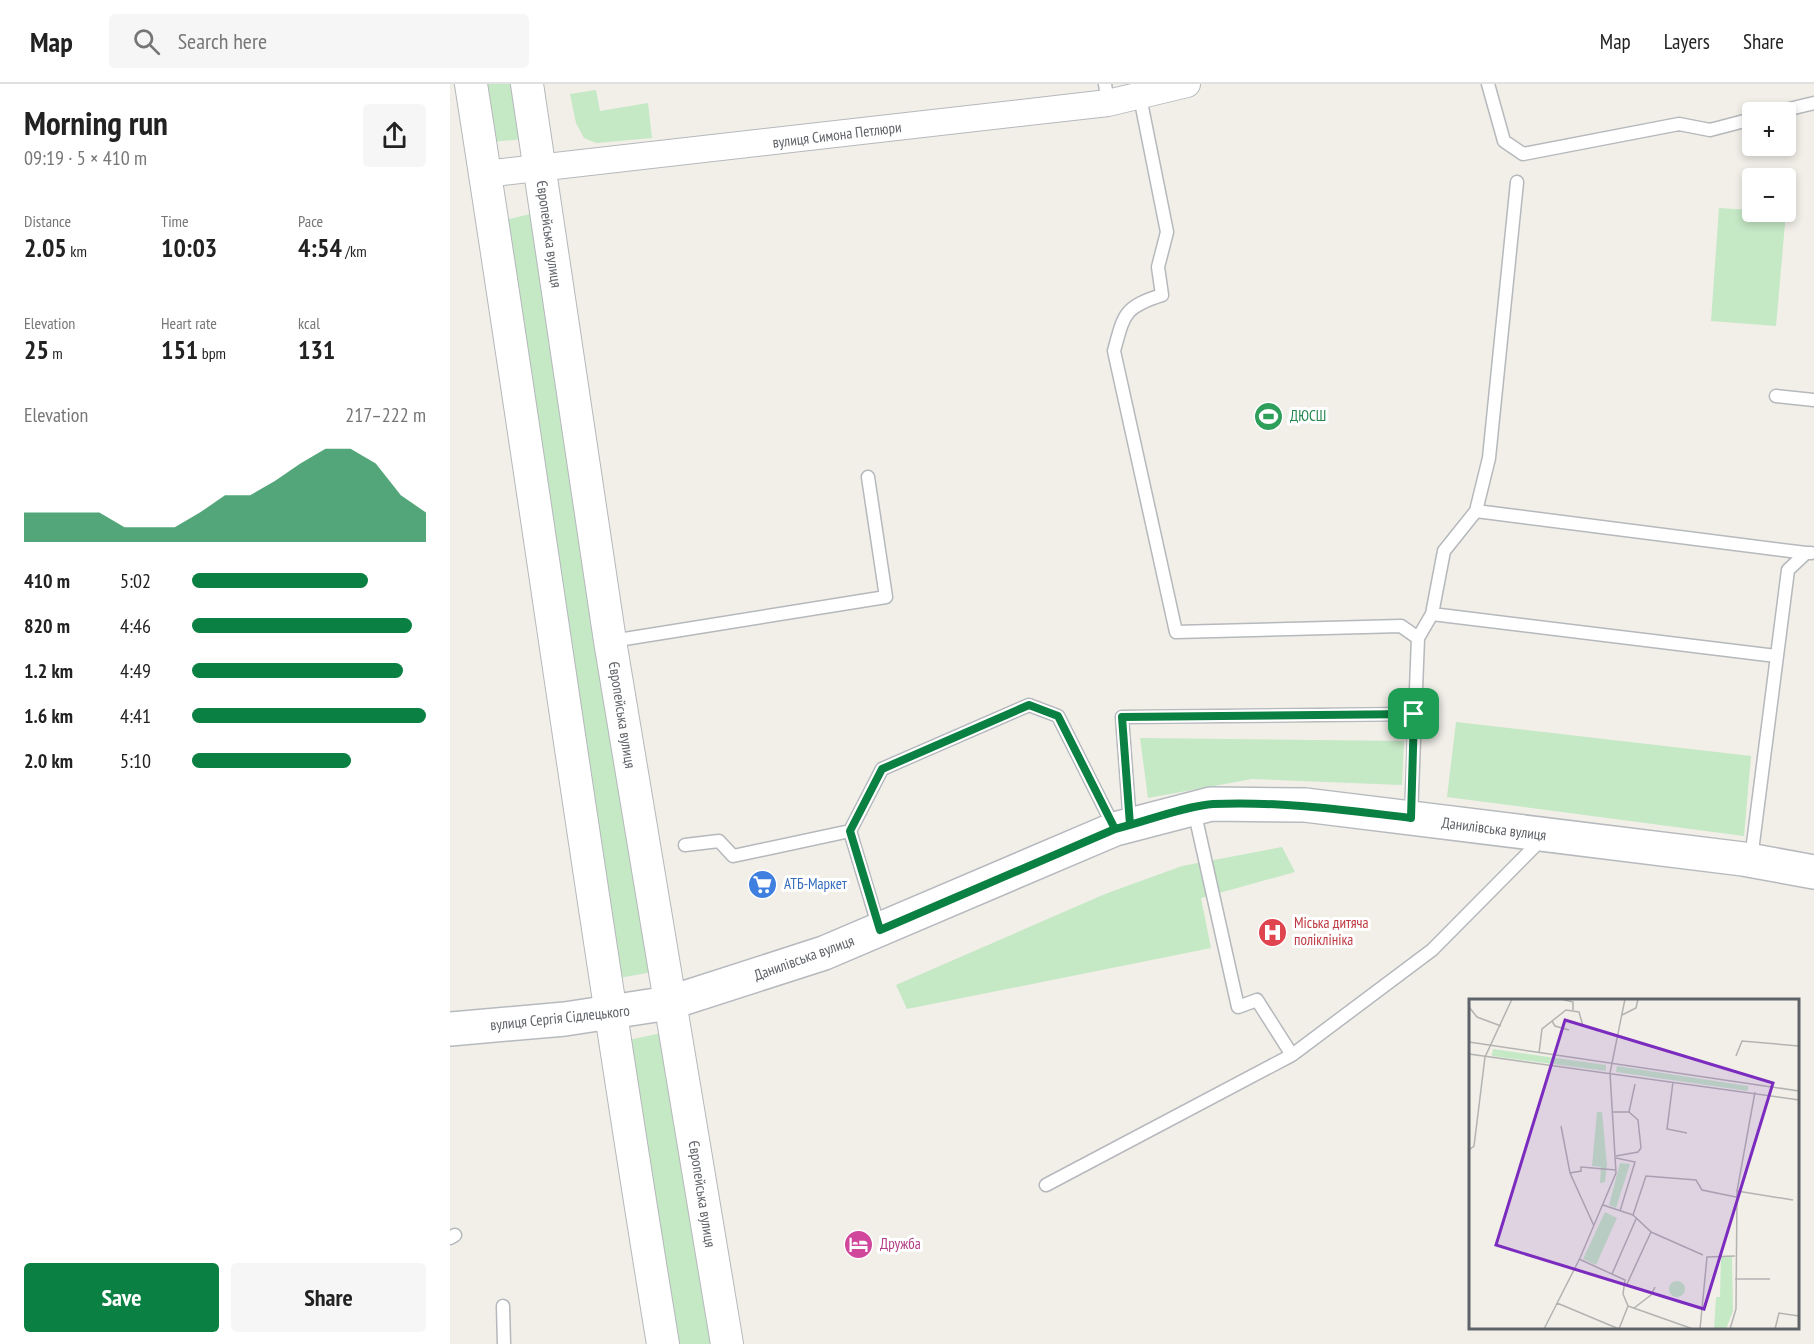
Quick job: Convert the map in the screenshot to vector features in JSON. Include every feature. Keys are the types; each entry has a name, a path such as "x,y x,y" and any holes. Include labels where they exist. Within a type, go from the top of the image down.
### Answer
{"main road":[{"name":"Данилівська вулиця","path":"669,1003 824,953 1122,827 1211,804 1305,806 1751,861 1814,872"},
{"name":"вулиця Сергія Сідлецького","path":"450,1029 609,1014 669,1003"}],"street":[{"path":"471,84 549,590 609,1014 663,1344"},
{"name":"Європейська вулиця","path":"527,84 610,641 727,1344"},
{"name":"вулиця Симона Петлюри","path":"485,174 540,169 1107,94 1140,97 1186,84"}],"lane":[{"path":"1488,84 1504,141 1523,154 1679,124 1710,130 1742,122"},
{"path":"1140,97 1167,232 1158,267 1162,295 1137,303 1123,320 1114,351 1176,632 1401,626 1418,638"},
{"path":"1796,107 1814,103"},
{"path":"1411,818 1418,638 1432,614 1444,551 1476,511 1490,458 1517,182"},
{"path":"1776,396 1814,400"},
{"path":"610,641 886,597 868,477"},
{"path":"1476,511 1810,553"},
{"path":"1751,861 1788,570 1810,553"},
{"path":"1432,614 1776,656"},
{"path":"880,930 850,831 882,769 1029,705 1058,716 1122,827"},
{"path":"1122,827 1122,717 1414,714"},
{"path":"1194,809 1238,1007 1257,1000 1292,1055"},
{"path":"685,845 719,841 733,856 850,831"},
{"path":"1046,1185 1292,1055 1432,950 1544,836"},
{"path":"503,1306 504,1344"}],"green space":[{"path":"483,84 515,84 523,139 491,142"},
{"path":"596,90 600,111 648,103 652,138 596,143 584,138 576,123 570,94"},
{"path":"1719,208 1742,209 1742,222 1785,222 1776,326 1711,321"},
{"path":"535,213 652,972 619,978 505,220"},
{"path":"1456,722 1751,756 1744,836 1447,797"},
{"path":"1140,738 1404,741 1402,785 1252,779 1148,798"},
{"path":"1282,847 1295,872 1201,898 1211,948 907,1009 896,985 1105,894 1182,866"},
{"path":"666,1032 717,1344 678,1344 629,1040"}],"place":[{"name":"ДЮСШ","path":"1269,416"},
{"name":"АТБ-Маркет","path":"763,884"},
{"name":"Міська дитяча поліклініка","path":"1273,932"},
{"name":"Дружба","path":"859,1244"}],"route":[{"path":"1414,714 1122,717 1130,825 1115,829 1058,716 1029,705 882,769 850,831 880,930 1115,829 1211,804 1305,806 1411,818 1414,714"}]}
